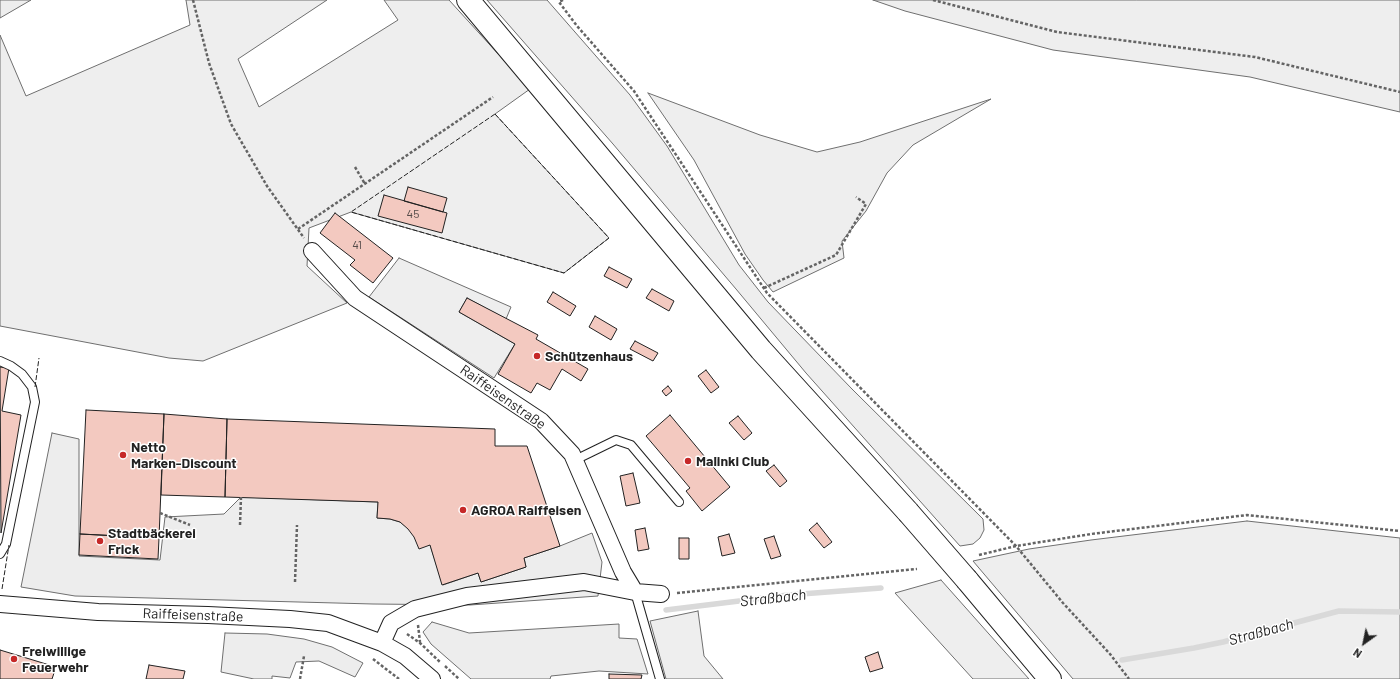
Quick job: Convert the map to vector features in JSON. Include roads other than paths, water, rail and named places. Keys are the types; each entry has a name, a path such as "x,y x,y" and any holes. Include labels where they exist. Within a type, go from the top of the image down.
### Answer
{"main road":[{"path":"468,0 761,350 908,512 1050,679"}],"street":[{"name":"Raiffeisenstraße","path":"312,251 355,298 542,421 572,454 623,572 635,592"},
{"path":"382,643 391,624 415,609 467,596 584,582 635,592 661,594"},
{"name":"Raiffeisenstraße","path":"0,604 98,612 208,615 290,619 328,623 382,643 405,656 432,679"}],"lane":[{"path":"0,361 22,374 32,387 35,402 6,544 0,554"},
{"path":"575,460 616,440 631,445 680,502"},
{"path":"635,592 660,679"}],"waterway":[{"name":"Straßbach","path":"666,610 788,595 881,588"},
{"name":"Straßbach","path":"1122,660 1223,642 1339,611 1400,612"}],"place":[{"name":"Schützenhaus","path":"537,356"},
{"name":"Netto Marken-Discount","path":"123,455"},
{"name":"Malinki Club","path":"688,461"},
{"name":"AGROA Raiffeisen","path":"463,510"},
{"name":"Stadtbäckerei Frick","path":"100,541"},
{"name":"Freiwillige Feuerwehr","path":"14,659"}]}
